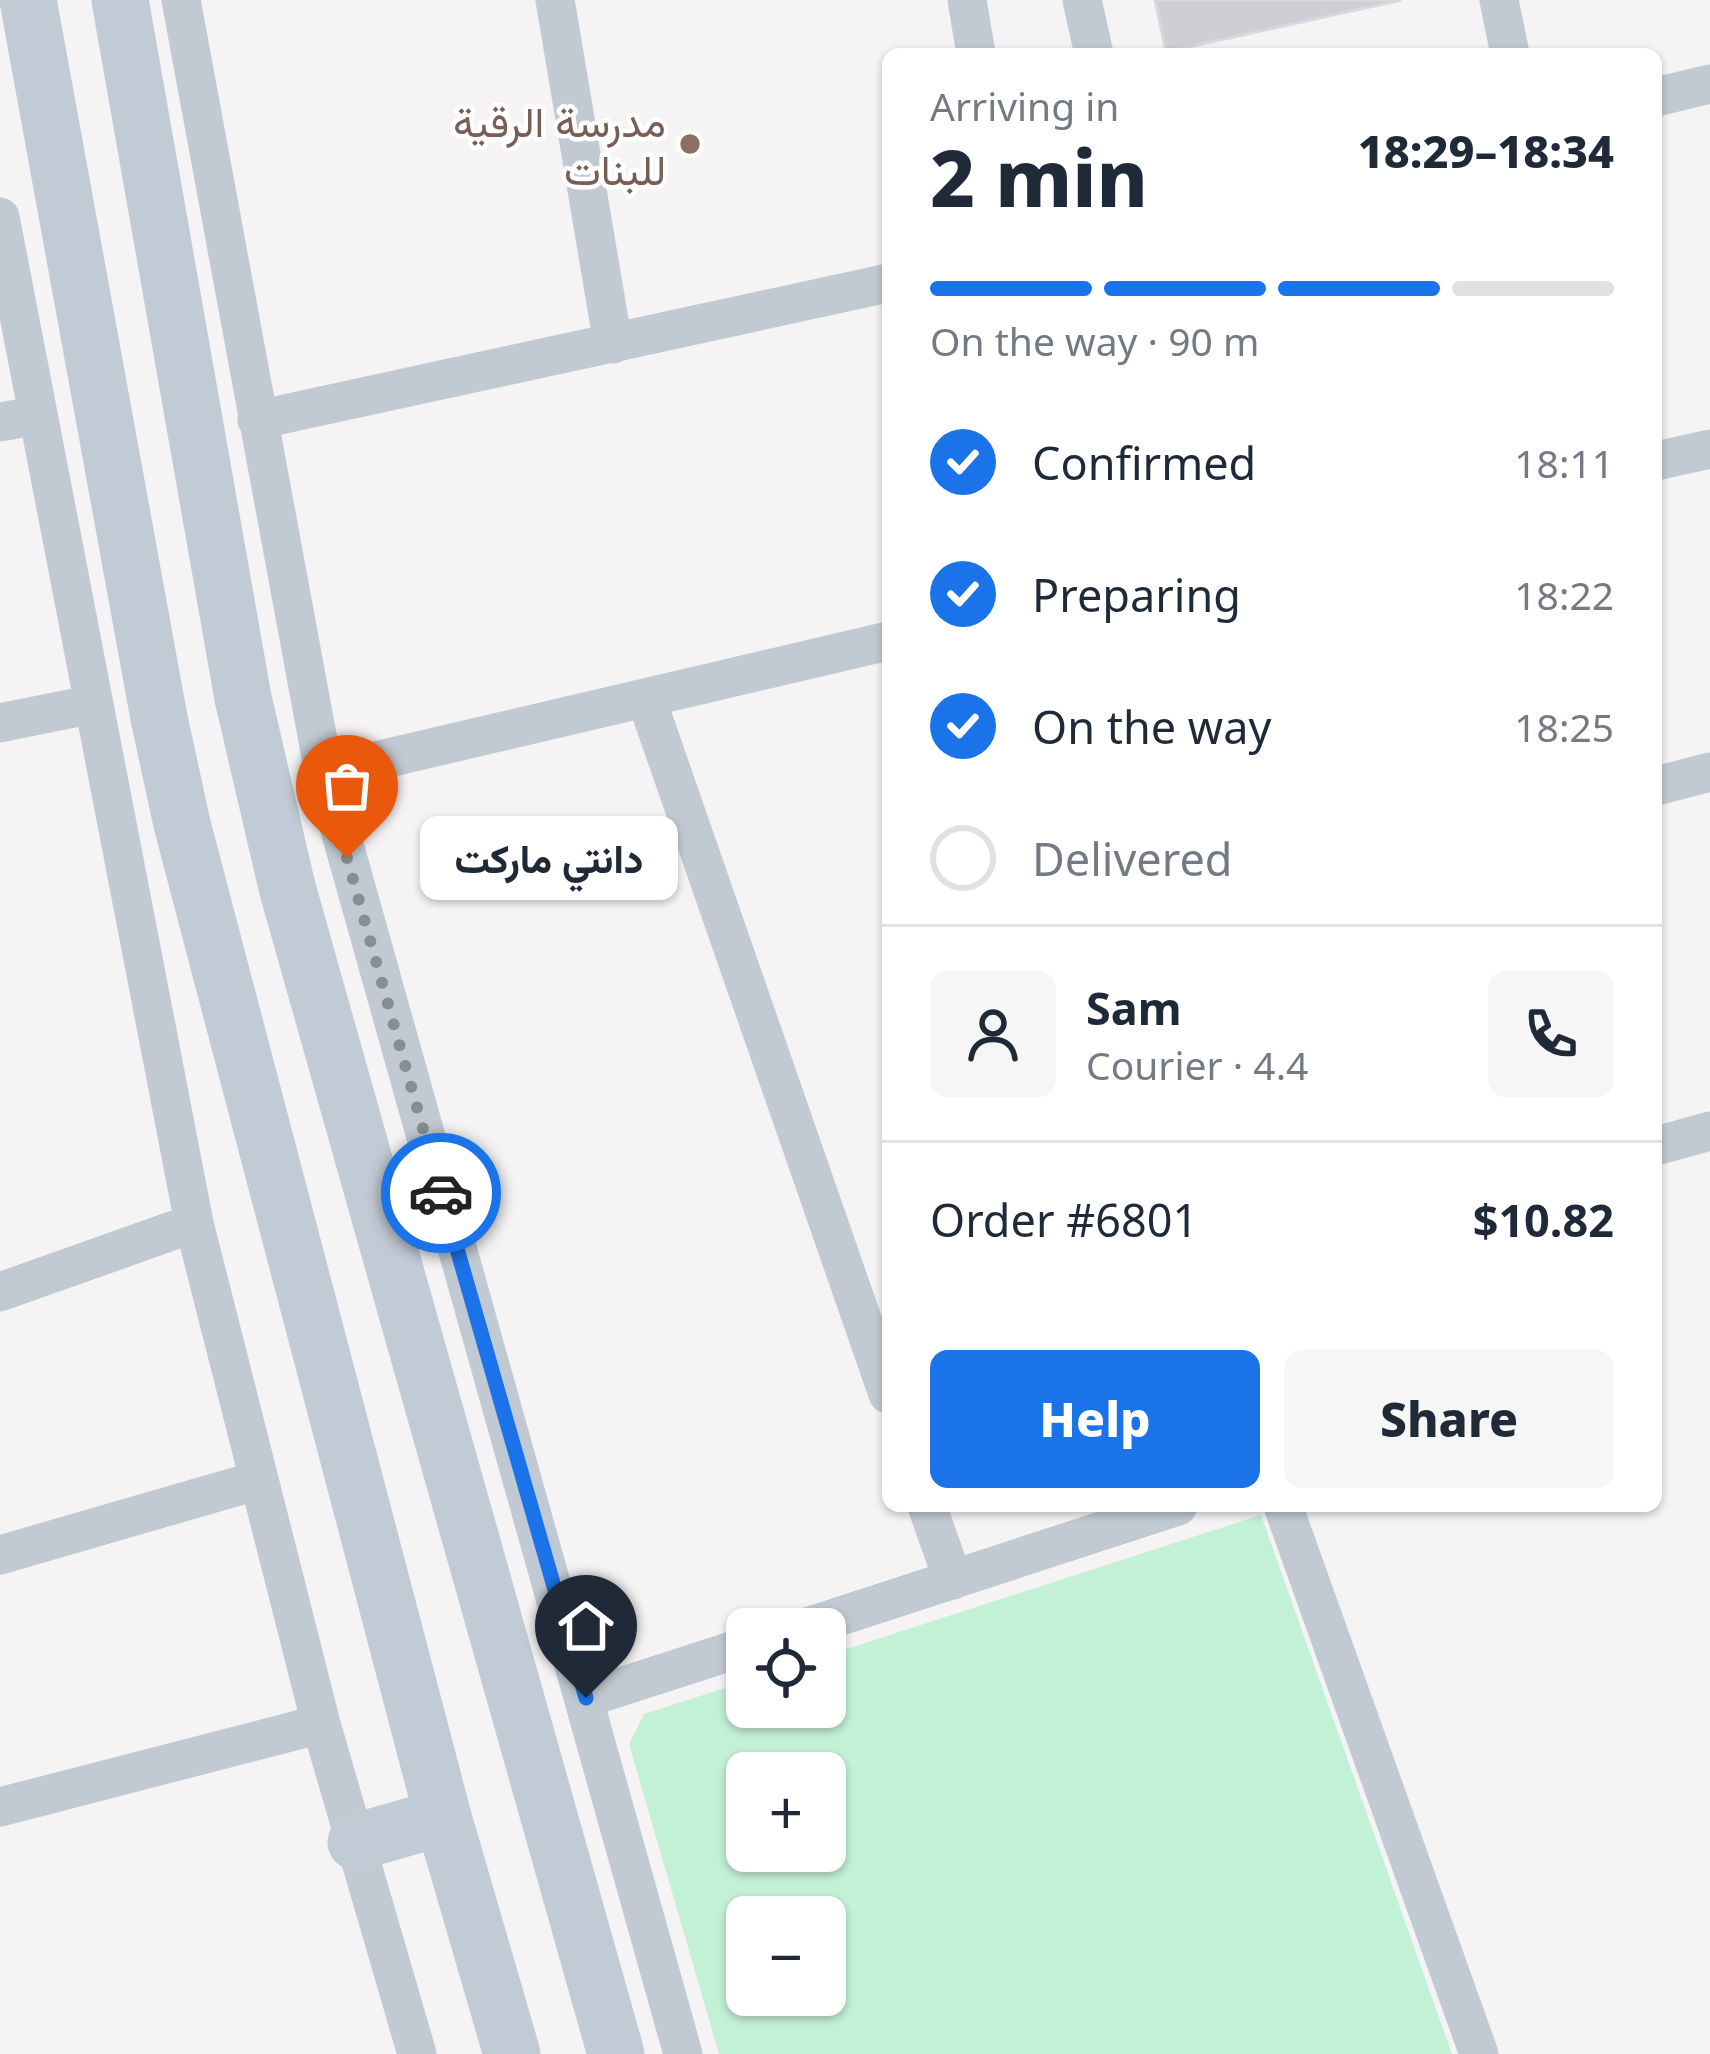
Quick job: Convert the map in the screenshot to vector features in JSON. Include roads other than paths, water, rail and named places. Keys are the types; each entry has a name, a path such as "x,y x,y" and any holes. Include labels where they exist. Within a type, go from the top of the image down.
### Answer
{"main road":[{"path":"28,0 182,824 443,1817 512,2054"},
{"path":"120,0 243,698 265,795 616,2054"},
{"path":"356,1842 443,1817"}],"street":[{"path":"181,0 324,773 682,2054"},
{"path":"555,0 613,344"},
{"path":"967,0 975,48"},
{"path":"1082,0 1093,48"},
{"path":"1498,0 1509,48"},
{"path":"1662,96 1710,84"},
{"path":"0,217 19,419 94,704 194,1223 321,1724 417,2054"},
{"path":"257,421 882,284"},
{"path":"1662,460 1710,449"},
{"path":"324,773 882,642"},
{"path":"646,698 882,1377"},
{"path":"0,723 94,704"},
{"path":"1662,784 1710,772"},
{"path":"1662,1144 1710,1131"},
{"path":"0,1292 194,1223"},
{"path":"0,1555 259,1480"},
{"path":"929,1512 953,1580"},
{"path":"846,1614 1160,1512"},
{"path":"1285,1512 1479,2054"},
{"path":"586,1698 726,1653"},
{"path":"0,1807 321,1724"}],"place":[{"name":"مدرسة الرقية للبنات","path":"690,144"},
{"name":"دانتي ماركت","path":"347,858"}]}
